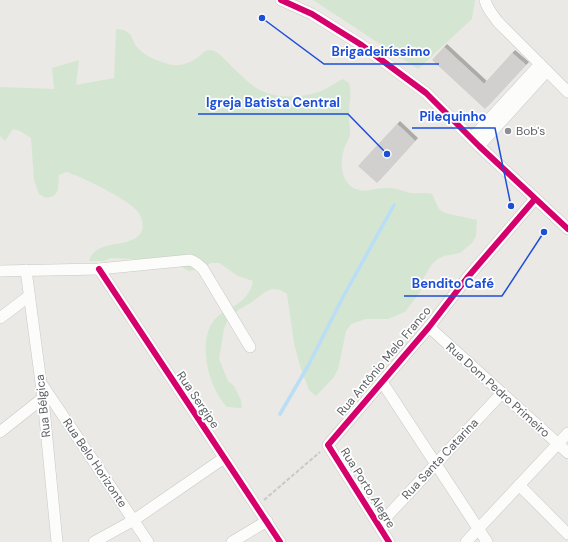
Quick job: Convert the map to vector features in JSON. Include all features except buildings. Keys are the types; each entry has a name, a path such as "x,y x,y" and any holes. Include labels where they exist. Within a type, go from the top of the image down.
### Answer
{"street":[{"path":"281,0 312,14 360,44 426,93 535,200 568,229"},
{"path":"485,0 490,13 498,22 544,68 566,87"},
{"path":"475,142 544,68"},
{"name":"Rua Antônio Melo Franco","path":"328,445 428,327 466,278 535,200"},
{"path":"0,271 99,269 190,260 197,263 203,269 250,346"},
{"name":"Rua Sergipe","path":"99,269 280,542"},
{"name":"Rua Bélgica","path":"26,270 43,398 57,542"},
{"path":"0,318 29,296"},
{"name":"Rua Dom Pedro Primeiro","path":"428,327 568,453"},
{"path":"382,382 487,542"},
{"name":"Rua Belo Horizonte","path":"41,384 148,542"},
{"name":"Rua Santa Catarina","path":"379,525 501,394"},
{"path":"0,432 43,398"},
{"path":"466,542 568,433"},
{"name":"Rua Porto Alegre","path":"328,445 389,542"},
{"path":"94,542 134,520 224,458"},
{"path":"519,485 568,534"},
{"path":"232,542 267,522"}],"path":[{"path":"257,506 328,445"}],"green space":[{"path":"313,0 475,0 472,19 418,69"},
{"path":"116,29 127,31 137,47 146,55 172,65 190,62 206,51 214,51 258,89 272,95 306,95 324,90 343,79 349,83 350,91 350,135 345,145 342,159 343,172 348,183 359,190 387,188 411,193 432,194 439,209 445,213 477,220 476,236 472,243 460,253 444,256 432,264 424,277 420,292 405,312 388,319 366,319 351,324 346,331 338,370 333,378 316,396 309,390 300,366 294,343 287,294 280,290 272,289 238,310 227,321 224,329 219,359 228,381 234,386 241,400 242,408 227,407 215,389 210,377 207,364 206,340 209,328 215,319 247,295 253,281 238,276 219,263 211,263 205,267 189,271 174,263 151,260 111,258 103,261 89,261 98,249 135,239 142,232 141,217 138,212 126,202 104,189 66,172 59,175 58,190 54,196 46,198 39,194 34,180 31,138 20,131 13,129 5,141 0,136 0,87 54,89 52,68 79,60 76,85 114,78"}],"waterway":[{"path":"280,414 308,366 343,297 394,205"}],"cycle path":[{"path":"281,0 312,14 360,44 426,93 479,146 568,229"},
{"path":"389,542 328,445 429,327 467,278 535,199"},
{"path":"99,269 280,542"}],"place":[{"name":"Brigadeiríssimo","path":"262,18"},
{"name":"Bob's","path":"508,131"},
{"name":"Igreja Batista Central","path":"387,154"},
{"name":"Pilequinho","path":"511,206"},
{"name":"Bendito Café","path":"544,232"}]}
